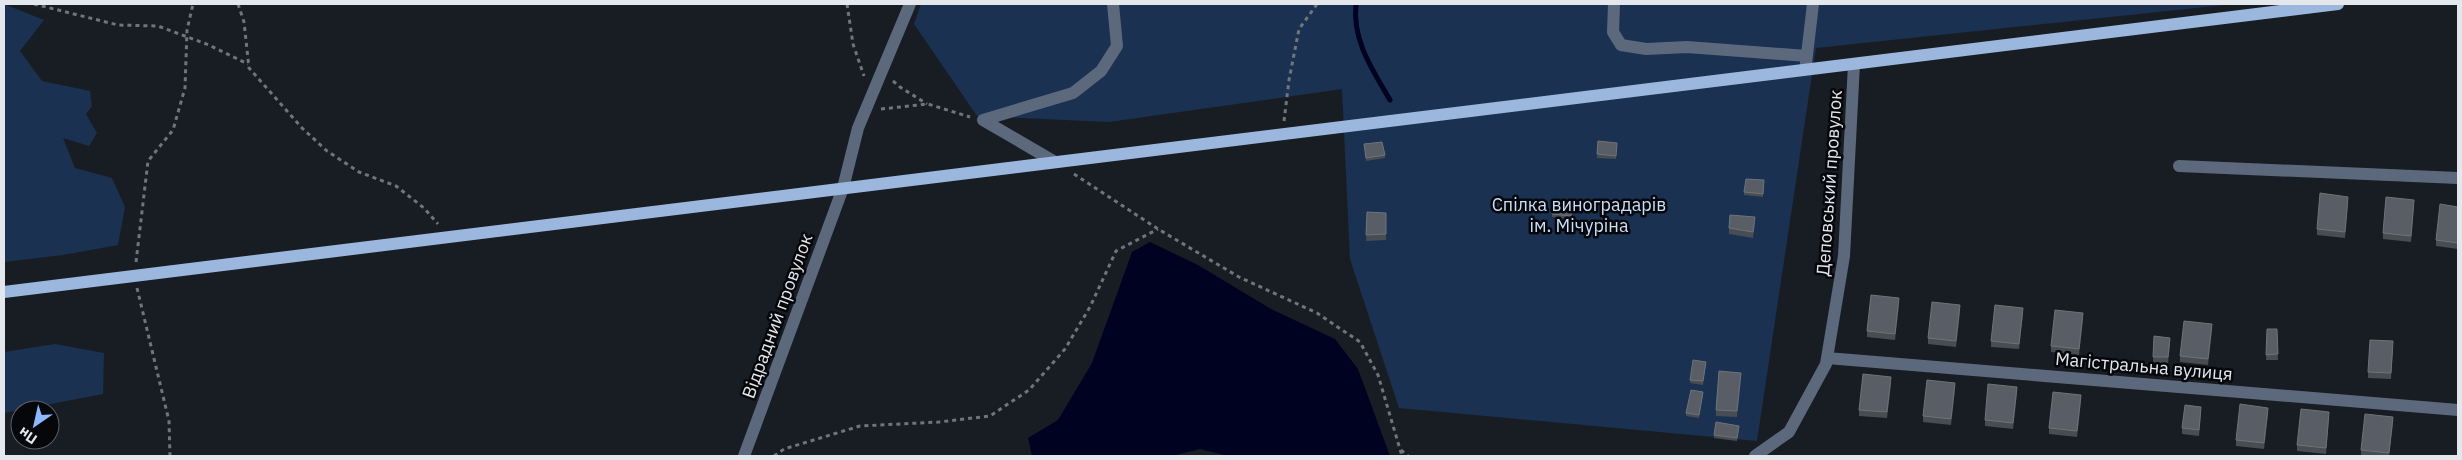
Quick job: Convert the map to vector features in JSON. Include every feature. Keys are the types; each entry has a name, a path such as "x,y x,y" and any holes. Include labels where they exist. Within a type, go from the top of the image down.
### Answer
{"main road":[{"path":"4,292 2338,4"}],"street":[{"name":"Відрадний провулок","path":"744,456 843,188 858,128 910,4"},
{"path":"983,120 1073,93 1101,71 1117,46 1113,4"},
{"path":"1614,4 1613,32 1621,45 1646,49 1687,47 1807,56"},
{"path":"1805,70 1813,4"},
{"name":"Деповський провулок","path":"1755,456 1789,432 1826,364 1844,256 1854,64"},
{"path":"983,120 1055,162"},
{"path":"2179,166 2458,178"},
{"name":"Магістральна вулиця","path":"1827,358 2458,410"},
{"path":"1773,456 1789,432"}],"path":[{"path":"34,4 118,25 158,26 209,45 248,64"},
{"path":"170,456 169,421 134,276 148,161 173,130 185,88 187,36 192,4"},
{"path":"238,4 244,22 248,68 284,108 326,151 358,172 396,186 424,208 449,237"},
{"path":"847,4 853,44 872,96"},
{"path":"1283,134 1289,80 1300,29 1317,4"},
{"path":"883,70 900,87 928,104 983,120"},
{"path":"865,111 928,104"},
{"path":"1055,162 1158,229 1239,277 1317,313 1360,342 1378,375 1402,456"},
{"path":"774,456 784,449 860,426 939,422 990,416 1029,390 1065,349 1090,307 1116,251 1158,229"},
{"path":"1399,448 1408,456"}],"green space":[{"path":"4,4 44,20 20,51 42,81 90,91 92,106 86,114 97,133 89,146 63,138 75,168 112,178 125,207 118,245 63,255 4,262"},
{"name":"Спілка виноградарів ім. Мічуріна","path":"921,4 2234,4 1816,48 1757,441 1399,408 1350,259 1342,89 1109,122 977,116 914,24"},
{"path":"55,344 104,353 103,394 60,402 60,400 10,400 10,412 4,413 4,352"}],"shaded area":[{"path":"1150,242 1198,265 1271,309 1335,339 1358,369 1390,456 1228,456 1200,449 1172,456 1032,456 1028,438 1058,420 1092,363 1132,252"}],"building":[{"path":"1598,141 1617,143 1616,156 1597,154"},
{"path":"1382,142 1385,155 1366,158 1364,144"},
{"path":"1746,179 1764,180 1763,194 1744,192"},
{"path":"2320,193 2348,197 2345,232 2317,229"},
{"path":"2386,197 2414,200 2411,236 2383,233"},
{"path":"1554,201 1572,202 1571,216 1552,214"},
{"path":"2440,204 2458,207 2458,243 2436,240"},
{"path":"1367,212 1386,213 1386,234 1366,235"},
{"path":"1730,215 1755,217 1753,232 1729,228"},
{"path":"1871,295 1899,298 1895,334 1867,331"},
{"path":"1932,302 1960,305 1956,341 1928,338"},
{"path":"1995,305 2023,308 2019,344 1991,341"},
{"path":"2055,310 2083,313 2079,349 2051,346"},
{"path":"2184,321 2212,324 2208,359 2180,356"},
{"path":"2267,329 2277,329 2278,354 2266,355"},
{"path":"2154,336 2170,338 2168,357 2153,357"},
{"path":"2370,340 2393,341 2391,373 2368,372"},
{"path":"1693,360 1706,362 1703,381 1690,380"},
{"path":"1719,371 1741,373 1737,411 1716,410"},
{"path":"1863,374 1891,377 1887,412 1859,410"},
{"path":"1927,380 1955,383 1951,419 1923,416"},
{"path":"1988,384 2017,387 2013,423 1985,420"},
{"path":"1691,390 1703,392 1699,415 1686,413"},
{"path":"2053,392 2081,395 2077,431 2049,428"},
{"path":"2240,404 2268,408 2264,443 2236,440"},
{"path":"2185,405 2201,407 2199,430 2182,428"},
{"path":"2301,409 2329,412 2326,448 2297,445"},
{"path":"2365,414 2393,417 2389,453 2361,450"},
{"path":"1716,422 1739,426 1737,438 1714,435"}],"waterway":[{"path":"1356,4 1357,30 1360,42 1370,65 1390,100"}]}
